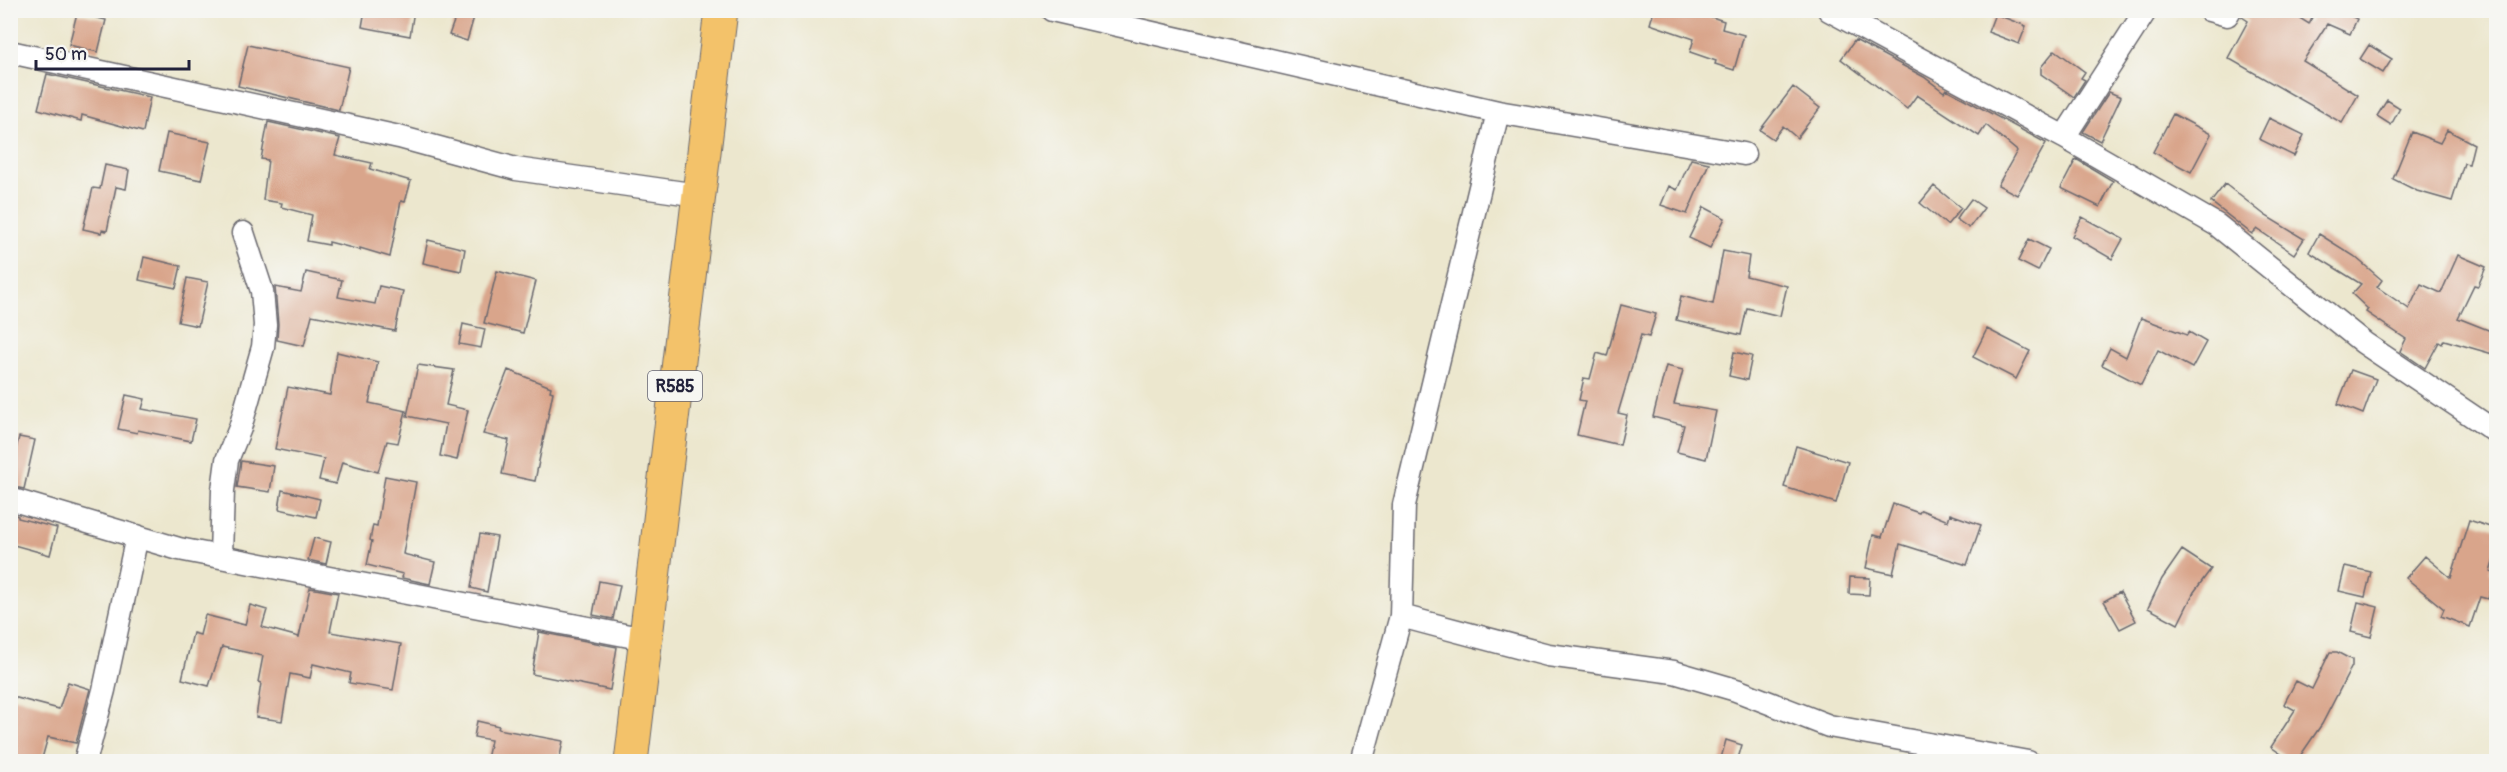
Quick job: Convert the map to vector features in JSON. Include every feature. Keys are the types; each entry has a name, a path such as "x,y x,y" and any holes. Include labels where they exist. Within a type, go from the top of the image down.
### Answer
{"main road":[{"name":"R585","path":"631,762 721,10"}],"street":[{"path":"1052,10 1117,18 1498,112 1744,154"},
{"path":"1829,10 2064,137 2217,225 2364,343 2496,432"},
{"path":"2064,137 2146,10"},
{"path":"2209,10 2227,15 2230,10"},
{"path":"10,52 399,137 516,169 698,195"},
{"path":"1361,762 1401,616 1404,505 1498,112"},
{"path":"220,556 223,490 227,460 240,428 263,347 265,325 262,291 243,233"},
{"path":"10,499 179,549 645,639"},
{"path":"85,762 104,690 137,536"},
{"path":"1401,616 1548,655 1674,672 1736,690 1829,726 2028,762"}],"building":[{"path":"365,10 414,10 410,36 362,27"},
{"path":"458,10 476,10 467,41 449,35"},
{"path":"1654,10 1690,10 1724,21 1722,29 1744,35 1734,70 1690,52 1694,39 1650,24"},
{"path":"2243,10 2287,10 2309,24 2312,17 2297,10 2338,10 2357,19 2350,34 2327,24 2303,61 2358,95 2342,123 2228,58 2248,21 2242,17"},
{"path":"77,13 106,20 98,52 69,45"},
{"path":"1995,14 2026,26 2019,44 1988,32"},
{"path":"1855,40 1924,77 1944,92 1946,89 2046,143 2017,195 1998,185 2017,151 1986,125 1979,136 1917,95 1907,109 1841,59"},
{"path":"248,45 349,67 339,110 238,86"},
{"path":"2369,45 2392,59 2383,73 2360,59"},
{"path":"2055,50 2085,72 2081,78 2085,80 2074,97 2041,74 2041,67"},
{"path":"47,74 150,97 143,132 82,115 81,121 38,109"},
{"path":"1793,87 1820,108 1797,138 1783,126 1773,139 1760,130"},
{"path":"2109,92 2121,97 2100,141 2083,132"},
{"path":"2387,100 2400,108 2391,125 2377,116"},
{"path":"2173,114 2211,134 2191,172 2153,152"},
{"path":"2269,118 2304,135 2294,156 2259,139"},
{"path":"268,122 340,138 335,155 372,163 370,169 411,181 405,202 401,201 390,257 329,242 329,245 307,241 312,215 281,207 282,203 263,200 268,160 261,159"},
{"path":"2447,130 2474,144 2469,164 2464,163 2452,201 2417,191 2393,179 2412,132 2440,143"},
{"path":"167,133 210,142 201,180 159,171"},
{"path":"1691,159 1709,163 1687,214 1661,205 1669,186 1677,190"},
{"path":"2076,159 2113,181 2100,207 2061,188"},
{"path":"105,165 129,170 126,189 116,187 107,231 102,230 101,233 83,229 93,188 100,189"},
{"path":"2225,184 2266,216 2304,239 2294,254 2257,229 2252,234 2211,202"},
{"path":"1934,186 1961,208 1947,225 1920,203"},
{"path":"1971,199 1984,208 1969,228 1956,219"},
{"path":"1704,207 1725,218 1710,248 1689,238"},
{"path":"2082,217 2123,239 2112,259 2072,236"},
{"path":"2319,234 2354,256 2382,280 2377,287 2409,309 2421,284 2441,293 2458,255 2486,267 2478,286 2474,285 2458,318 2496,333 2496,355 2444,340 2442,344 2439,342 2425,368 2400,351 2406,339 2366,312 2368,309 2352,294 2361,284 2309,252"},
{"path":"2029,239 2049,249 2038,271 2018,261"},
{"path":"428,240 465,249 461,271 423,263"},
{"path":"1723,251 1749,256 1746,276 1787,286 1780,316 1747,308 1741,335 1676,320 1681,296 1713,304"},
{"path":"144,257 181,266 176,288 139,280"},
{"path":"497,271 536,281 523,333 484,323"},
{"path":"306,272 342,280 338,297 375,304 379,286 403,291 395,331 312,315 304,346 277,340 275,287 301,292"},
{"path":"187,278 208,282 198,326 178,322"},
{"path":"1621,305 1656,314 1649,337 1641,335 1618,413 1627,415 1620,445 1577,435 1585,401 1579,400 1584,378 1590,379 1597,353 1607,356"},
{"path":"2141,318 2187,335 2189,332 2206,342 2192,368 2158,350 2141,385 2102,365 2110,348 2126,357"},
{"path":"463,324 485,329 481,348 459,344"},
{"path":"1987,329 2030,351 2016,379 1973,357"},
{"path":"337,352 378,362 369,403 406,411 398,443 387,441 378,472 342,462 336,484 319,480 324,459 275,449 288,387 330,395"},
{"path":"1734,352 1752,356 1747,380 1729,376"},
{"path":"418,365 454,370 446,405 468,410 457,460 440,456 446,424 407,416"},
{"path":"1666,366 1683,370 1674,404 1716,411 1706,459 1677,452 1684,425 1653,417"},
{"path":"508,370 551,387 550,391 553,392 535,481 502,474 509,440 483,434"},
{"path":"2351,370 2376,379 2363,414 2338,404"},
{"path":"126,395 145,399 142,409 196,419 191,441 138,430 137,433 118,429"},
{"path":"19,437 35,440 24,489 10,486 10,461 13,461"},
{"path":"1796,446 1848,462 1836,503 1784,487"},
{"path":"241,461 274,466 270,492 237,487"},
{"path":"385,476 416,482 403,554 435,562 430,584 402,578 403,574 367,565 373,525 377,526"},
{"path":"282,490 320,499 316,517 279,509"},
{"path":"1893,504 1919,513 1921,510 1948,521 1950,514 1981,525 1967,565 1900,544 1893,574 1866,568 1873,535 1882,537"},
{"path":"10,513 18,518 57,528 50,555 10,544"},
{"path":"2469,520 2496,529 2496,553 2490,572 2496,574 2488,599 2480,597 2470,627 2441,616 2444,609 2406,578 2425,556 2451,578"},
{"path":"480,534 497,537 487,592 471,588"},
{"path":"314,538 331,542 326,564 308,560"},
{"path":"2182,550 2211,569 2194,592 2178,624 2148,608 2162,579"},
{"path":"2345,566 2371,572 2365,597 2339,591"},
{"path":"1850,577 1870,578 1869,595 1849,594"},
{"path":"599,581 620,585 613,619 593,615"},
{"path":"310,588 338,593 330,632 401,644 393,690 349,683 351,673 313,664 310,678 290,674 282,721 256,717 261,683 258,682 263,656 222,647 209,686 182,679 193,633 200,635 205,615 245,625 250,605 267,610 262,627 299,637"},
{"path":"2120,592 2136,621 2120,629 2104,601"},
{"path":"2358,602 2378,607 2371,637 2351,632"},
{"path":"539,632 617,647 610,690 532,674"},
{"path":"2330,652 2337,652 2352,660 2352,666 2322,724 2296,762 2293,762 2271,747 2295,710 2284,704 2296,681 2312,689"},
{"path":"68,682 90,689 76,743 48,737 41,762 10,762 10,708 13,697 59,709"},
{"path":"477,721 499,726 498,729 563,741 559,762 497,762 487,759 491,740 474,737"},
{"path":"1726,740 1742,745 1737,762 1720,762"}]}
